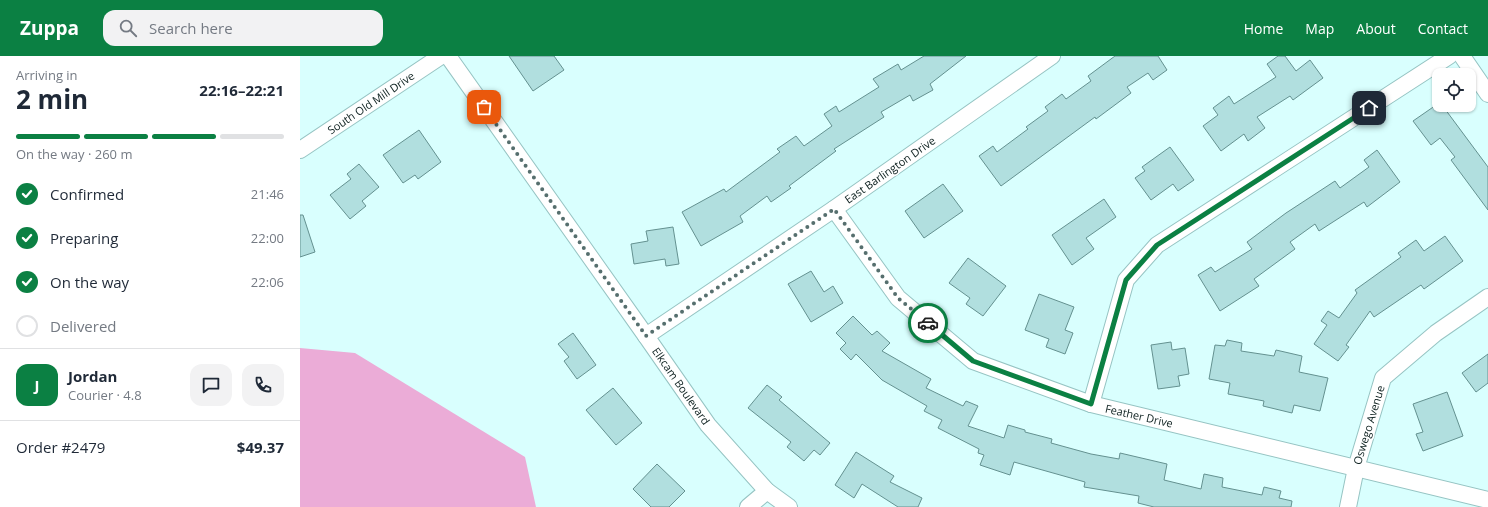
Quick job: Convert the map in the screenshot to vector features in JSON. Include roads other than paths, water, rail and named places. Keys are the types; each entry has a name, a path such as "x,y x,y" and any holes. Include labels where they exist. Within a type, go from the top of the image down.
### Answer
{"street":[{"name":"South Old Mill Drive","path":"300,150 441,56"},
{"name":"Elkcam Boulevard","path":"448,56 708,425 767,491 789,507"},
{"name":"East Barlington Drive","path":"646,336 834,209 1052,56"},
{"path":"1091,404 1126,280 1157,245 1449,56"},
{"path":"1462,56 1488,94"},
{"name":"Feather Drive","path":"834,209 898,298 973,361 1091,404 1488,500"},
{"name":"Oswego Avenue","path":"1348,507 1356,468 1383,378 1436,333 1488,297"},
{"path":"748,507 767,491"}]}
